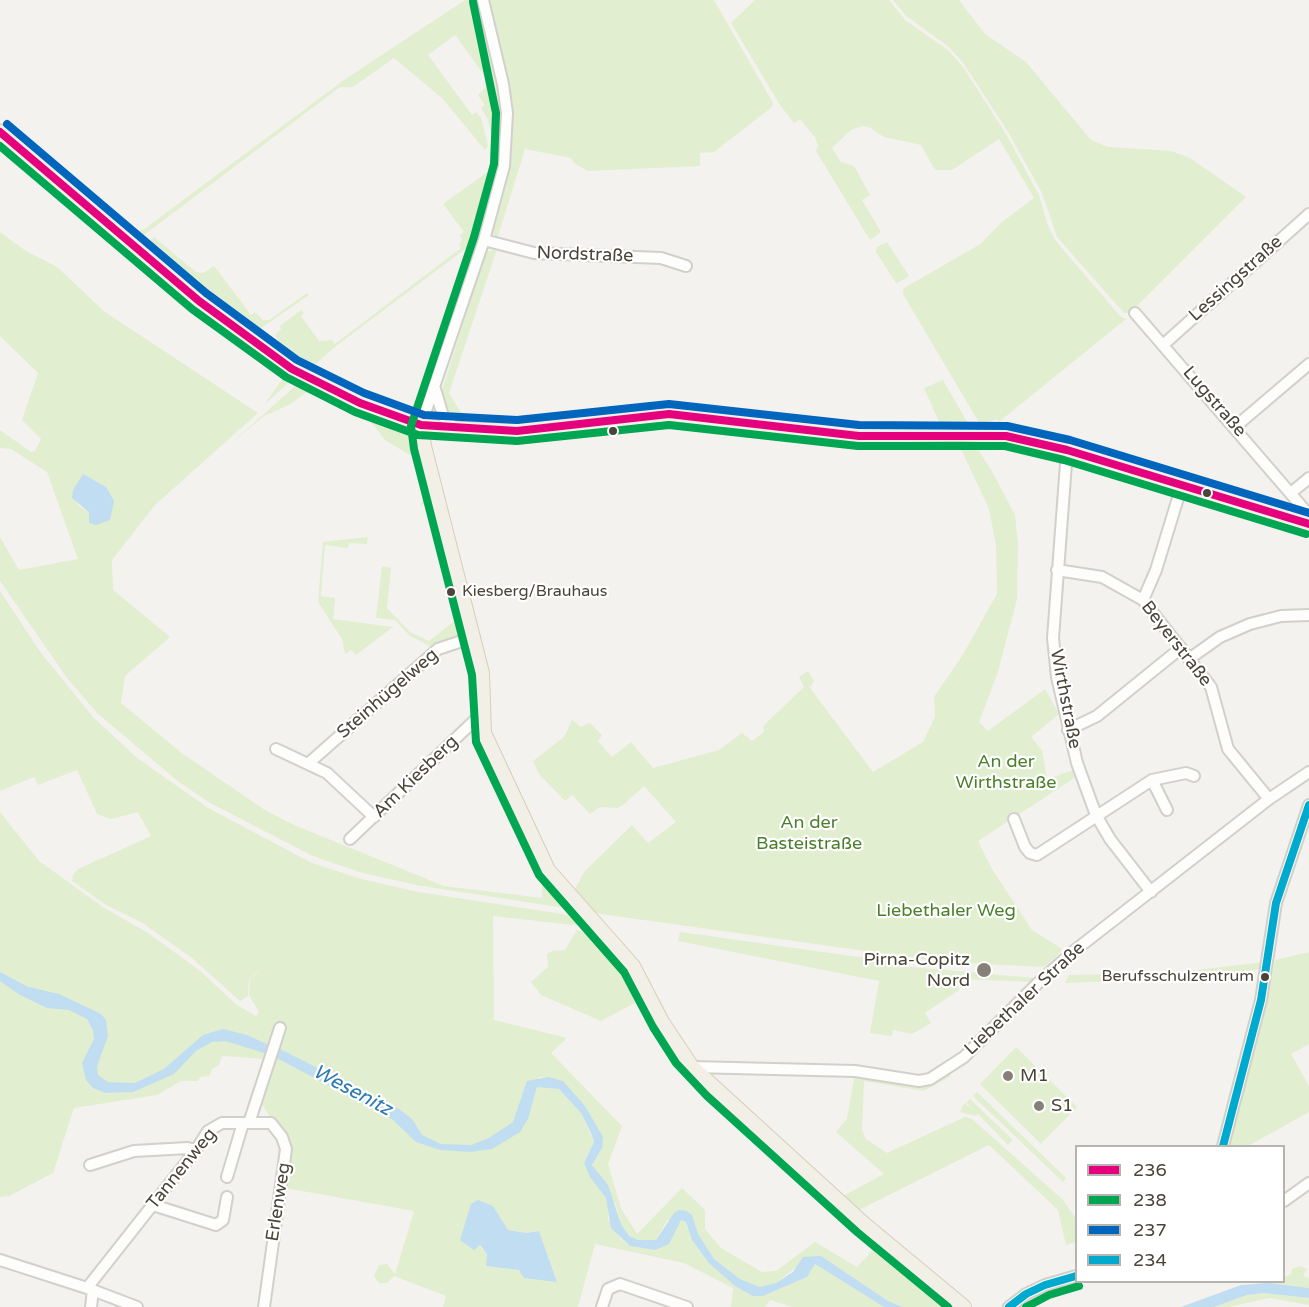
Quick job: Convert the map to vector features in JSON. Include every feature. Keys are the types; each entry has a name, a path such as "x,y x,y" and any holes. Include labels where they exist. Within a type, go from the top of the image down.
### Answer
{"main road":[{"path":"0,132 200,301 292,369 360,403 421,425 455,429 517,431 669,414 859,436 957,434 1006,436 1067,450 1309,524"},
{"path":"421,425 424,446 482,673 486,738 548,870 633,966 662,1022 692,1067 864,1224 964,1307"}],"street":[{"path":"421,425 484,240 504,166 507,113 503,84 483,0"},
{"name":"Lessingstraße","path":"1163,345 1309,214"},
{"name":"Nordstraße","path":"484,240 534,253 661,258 686,267"},
{"name":"Lugstraße","path":"1135,313 1292,492 1309,515"},
{"path":"1235,427 1309,364"},
{"path":"435,386 437,403 455,429"},
{"name":"Wirthstraße","path":"1067,450 1053,638 1057,677 1068,730 1096,815 1110,839 1151,892"},
{"path":"1292,492 1309,478"},
{"path":"1143,600 1156,570 1182,485"},
{"name":"Beyerstraße","path":"1057,570 1102,577 1143,600 1214,692 1228,749 1269,799"},
{"path":"1189,658 1220,637 1250,624 1281,616 1309,615"},
{"name":"Steinhügelweg","path":"310,762 438,649 474,638"},
{"path":"1068,730 1097,716 1181,648"},
{"name":"Am Kiesberg","path":"350,839 475,720 484,718"},
{"path":"276,749 310,762 339,782 374,817"},
{"name":"Liebethaler Straße","path":"692,1067 855,1071 925,1081 964,1057 1038,983 1269,799 1309,772"},
{"path":"1014,819 1025,847 1030,853 1037,855 1152,780 1186,773 1194,776"},
{"path":"1152,780 1167,810"},
{"path":"1223,1145 1261,1000 1276,903 1309,805"},
{"path":"227,1177 246,1123 256,1104 280,1028"},
{"name":"Erlenweg","path":"256,1104 282,1137 287,1156 264,1307"},
{"name":"Tannenweg","path":"90,1289 214,1126 222,1123 246,1123"},
{"path":"246,1123 271,1124"},
{"path":"90,1165 134,1151 188,1148 196,1150"},
{"path":"1285,1200 1309,1183"},
{"path":"153,1205 216,1225 223,1220 227,1197"},
{"path":"0,1260 137,1307"},
{"path":"1009,1307 1026,1294 1045,1285 1075,1277"},
{"path":"602,1307 608,1289 620,1284 687,1307"},
{"path":"90,1289 91,1307"}],"green space":[{"path":"465,0 480,0 500,85 503,110 500,112 499,151 496,158 491,156 494,145 488,120 481,108 485,105 478,95 490,83 455,35 428,55 472,115 476,112 481,118 488,146 485,150 442,98 394,58 353,87 340,87 140,238 122,228 0,126 0,122 135,231 143,230 344,80"},
{"path":"486,0 714,0 773,103 772,107 714,152 700,153 700,166 588,171 575,164 571,158 525,149 497,239 493,233 509,173 511,146 509,103"},
{"path":"755,0 889,0 905,20 948,50 963,67 1006,134 1039,195 1048,226 1055,240 1120,316 1126,319 1000,421 996,419 981,426 903,294 904,288 979,245 1002,222 1034,198 999,139 952,170 935,170 921,145 884,137 869,127 862,126 851,130 832,148 841,162 854,166 870,195 862,200 881,232 870,240 816,151 818,146 815,137 800,119 794,123 780,105 731,23"},
{"path":"893,0 959,0 985,34 1026,62 1091,140 1108,147 1171,151 1190,158 1246,197 1136,307 1129,313 1124,313 1057,237 1042,193 1008,132 964,64 949,47 906,16"},
{"path":"0,138 292,374 294,378 264,405 286,374 192,306 0,144"},
{"path":"489,171 494,175 472,251 465,249 336,346 308,371 284,353 275,335 281,329 280,326 301,310 304,313 301,316 319,341 332,340 335,344 461,248 460,235 464,232 443,204"},
{"path":"0,232 26,251 57,267 105,312 258,413 155,505 112,560 113,590 170,637 125,676 121,703 183,754 265,810 294,825 444,886 542,898 542,876 530,847 564,896 561,898 562,902 569,901 578,910 416,885 359,872 313,856 210,803 179,782 97,713 67,678 0,581 0,537 19,570 78,559 47,472 11,449 0,448 0,430 31,452 35,451 41,439 22,420 38,373 0,336","holes":["84,475 96,525 89,512 78,505 73,490"]},
{"path":"154,237 196,272 203,273 214,266 251,315 255,312 263,320 269,320 307,293 309,295 257,331 252,331 152,251 148,243"},
{"path":"887,242 909,276 896,283 876,252 877,247"},
{"path":"497,249 449,393 460,411 467,416 529,419 528,424 511,425 452,417 440,396 486,252"},
{"path":"943,380 970,427 943,431 924,388"},
{"path":"301,381 398,422 406,430 415,447 430,499 420,507 426,493 412,456 386,441 367,417 319,395 305,393 291,404 264,416 228,446"},
{"path":"961,440 972,440 993,473 1015,515 1018,544 1017,599 998,672 979,722 988,731 1045,689 1059,714 1031,737 1042,750 1047,779 1077,769 1079,775 978,841 992,869 1032,930 1062,949 1057,956 1044,967 944,962 594,913 574,891 584,872 632,825 648,843 676,822 644,786 623,805 617,808 600,807 590,814 572,795 565,801 539,774 533,761 564,737 572,720 581,727 590,723 602,735 598,741 612,757 631,742 653,768 719,750 742,733 752,741 764,732 763,726 804,687 799,677 808,671 814,681 810,688 873,772 923,742 935,717 934,697 962,656 997,594 996,545 989,509 961,449"},
{"path":"368,537 367,544 349,543 348,548 325,545 321,596 335,598 333,619 393,627 356,655 351,650 345,654 342,639 318,602 323,542"},
{"path":"382,566 391,568 387,608 410,632 429,641 463,614 466,634 432,647 410,636 395,620 376,618"},
{"path":"0,591 41,653 93,717 136,757 208,808 312,863 361,879 418,892 582,917 594,932 583,926 493,916 494,1019 490,1019 567,1038 551,1053 622,1126 608,1164 621,1208 637,1234 682,1188 705,1210 705,1229 721,1248 762,1272 776,1271 815,1242 857,1267 880,1242 959,1307 903,1307 888,1301 821,1256 798,1266 776,1283 760,1287 740,1279 714,1259 698,1234 692,1216 667,1220 656,1240 638,1240 629,1236 621,1224 616,1205 592,1164 602,1148 563,1081 539,1077 531,1108 537,1087 546,1087 559,1089 581,1113 594,1142 584,1163 606,1198 609,1206 608,1219 621,1239 630,1246 655,1250 681,1220 686,1222 692,1240 709,1263 763,1296 807,1277 815,1264 884,1307 792,1307 770,1300 765,1307 731,1307 733,1288 684,1263 595,1244 578,1307 443,1307 446,1296 394,1276 387,1283 379,1283 374,1276 379,1265 387,1264 395,1274 414,1211 280,1187 282,1126 272,1120 260,1101 266,1059 222,1056 219,1065 212,1069 209,1076 200,1077 198,1081 181,1081 157,1095 74,1108 53,1173 9,1196 0,1197 0,812 39,861 103,907 148,933 199,970 237,1005 256,1016 259,1012 249,995 250,979 271,959 249,979 248,996 240,1001 192,958 141,922 106,905 72,881 78,869 151,836 138,812 111,819 97,814 77,770 38,785 34,777 0,791","holes":["493,1206 508,1230 526,1233 539,1231 557,1282 519,1270 486,1266 487,1254 479,1245"]},
{"path":"577,930 607,943 624,961 646,997 601,1021 541,995 531,982 548,967 547,954 552,951 565,950"},
{"path":"680,932 887,961 886,965 979,973 979,977 987,977 987,974 1036,978 1036,982 958,979 959,990 925,1013 931,1023 912,1034 893,1030 892,1036 870,1033 879,981 678,941"},
{"path":"1309,952 1309,1044 1291,1054 1309,1086 1309,1112 1250,1145 1227,1145 1269,990 1275,960"},
{"path":"1264,962 1261,969 1216,975 1209,973 1162,979 1065,983 1069,975 1172,973"},
{"name":"S1","path":"1016,1047 1077,1107 1041,1144 980,1084"},
{"path":"947,1072 951,1076 924,1091 864,1081 862,1129 866,1139 887,1153 965,1117 972,1119 1062,1199 1075,1217 1075,1242 1066,1245 1058,1210 989,1145 859,1210 843,1196 884,1174 836,1132 847,1119 855,1073 918,1085"},
{"path":"977,1092 1066,1178 1063,1182 973,1096"},
{"path":"970,1099 1013,1140 1008,1145 978,1114 975,1116 960,1112 964,1103 975,1111 966,1103"},
{"path":"1301,1266 1307,1269 1303,1276 1309,1278 1309,1288 1254,1283 1285,1283 1285,1277 1291,1274 1292,1269"},
{"path":"1263,1293 1309,1298 1309,1305 1269,1298 1229,1307 1214,1307 1247,1295"}],"water":[{"path":"83,474 106,487 114,501 110,520 96,525 89,523 89,512 72,498 73,490"},
{"path":"0,972 28,987 59,994 101,1014 106,1020 108,1036 97,1066 98,1075 108,1082 135,1083 164,1069 203,1035 223,1029 247,1035 271,1046 268,1054 225,1041 212,1042 196,1051 174,1074 133,1092 105,1093 93,1088 86,1080 82,1063 94,1039 93,1030 87,1019 69,1010 47,1008 20,995 0,981"},
{"name":"Wesenitz","path":"276,1047 399,1109 412,1119 422,1135 441,1144 471,1145 489,1138 513,1122 527,1081 548,1077 563,1081 585,1106 603,1137 602,1148 592,1165 608,1185 621,1224 629,1236 638,1240 656,1240 674,1213 679,1210 686,1211 692,1215 698,1234 714,1259 740,1279 760,1287 776,1283 793,1272 803,1257 821,1256 888,1301 903,1307 884,1307 815,1264 807,1277 763,1296 753,1296 735,1286 709,1263 692,1240 686,1222 681,1220 669,1244 655,1250 630,1246 611,1228 606,1198 590,1177 584,1163 594,1142 591,1133 581,1113 559,1089 537,1087 528,1119 520,1132 492,1149 471,1152 440,1150 416,1142 392,1119 273,1056"},
{"path":"478,1200 493,1206 508,1230 526,1233 539,1231 557,1282 524,1278 519,1270 486,1266 487,1254 480,1245 474,1250 460,1240 471,1204"},
{"path":"1268,1283 1309,1288 1309,1298 1263,1293 1247,1295 1214,1307 1181,1307 1241,1285"}],"transit line":[{"name":"238","path":"473,2 496,113 494,164 474,237 411,426 414,449 472,675 476,742 539,875 624,972 653,1027 676,1063 707,1096 857,1232 948,1307"},
{"name":"237","path":"7,124 206,293 297,360 364,393 424,415 517,420 669,404 859,425 1007,426 1070,440 1309,513"},
{"name":"236","path":"0,132 199,301 292,369 360,403 421,425 517,431 669,414 859,436 1006,436 1067,450 1309,524"},
{"name":"238","path":"0,146 192,309 286,377 355,412 418,435 517,441 669,425 858,446 1005,446 1064,460 1306,534"},
{"name":"234","path":"1223,1145 1261,1000 1276,903 1309,805"},
{"name":"234","path":"1009,1307 1026,1294 1045,1285 1075,1276"},
{"name":"238","path":"1026,1307 1049,1295 1079,1286"}],"place":[{"name":"Kiesberg/Brauhaus","path":"451,592"},
{"name":"Pirna-Copitz Nord","path":"984,970"},
{"name":"Berufsschulzentrum","path":"1265,977"},
{"name":"M1","path":"1008,1076"},
{"name":"S1","path":"1039,1106"}],"park label":[{"name":"An der Wirthstraße","path":"1006,772"},
{"name":"An der Basteistraße","path":"809,833"},
{"name":"Liebethaler Weg","path":"946,911"}]}
